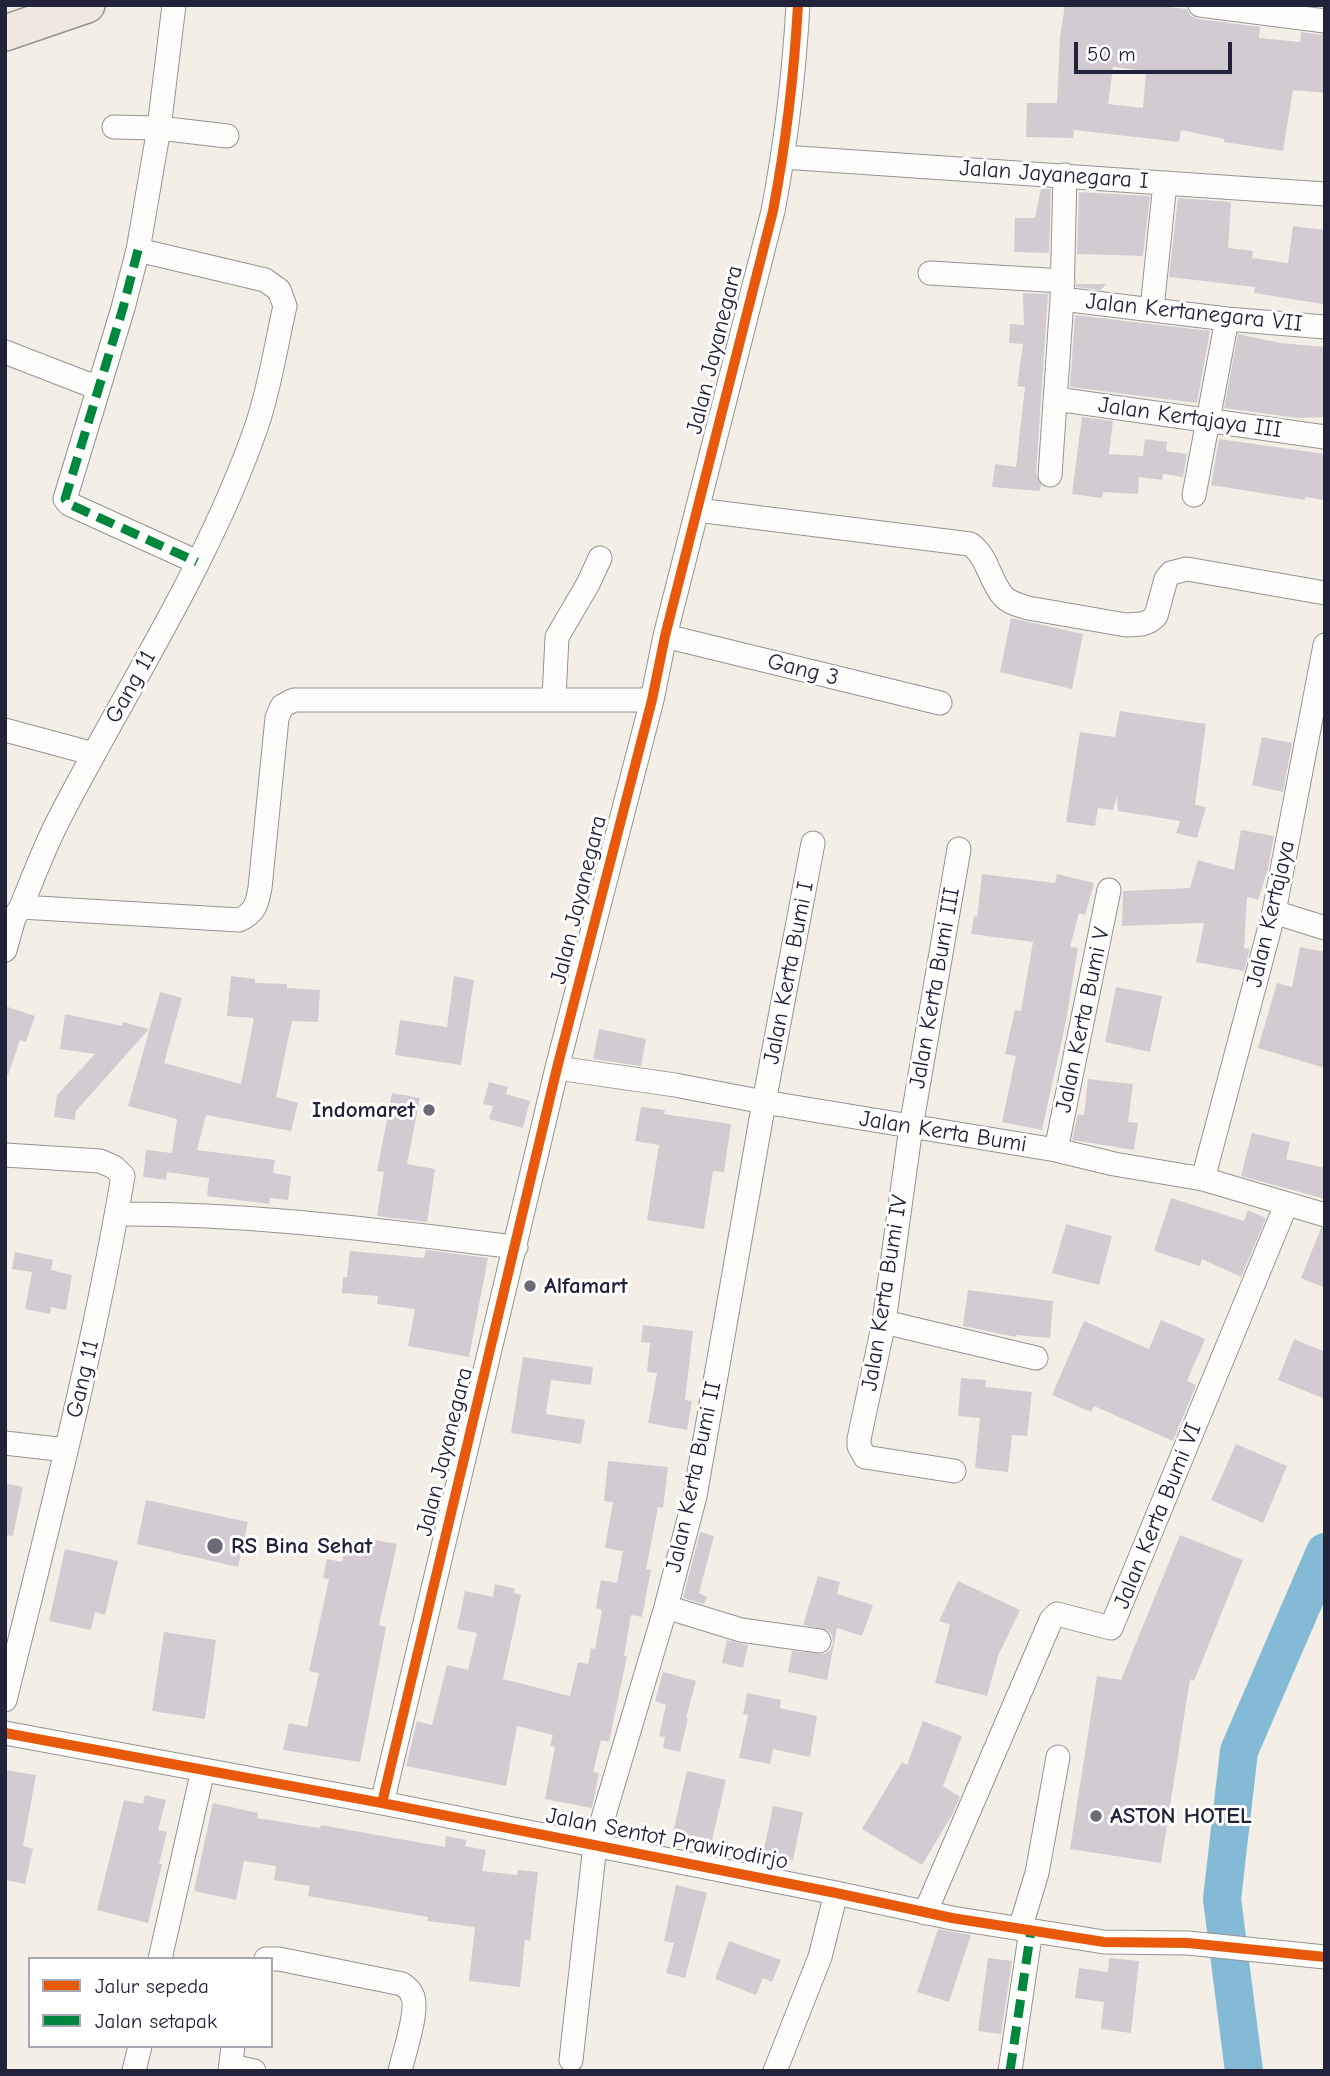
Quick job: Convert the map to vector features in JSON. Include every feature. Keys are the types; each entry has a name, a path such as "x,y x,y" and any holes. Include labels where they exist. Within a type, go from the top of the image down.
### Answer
{"highway":[{"path":"5,33 87,5"}],"street":[{"path":"174,5 159,128 138,250 65,501 197,562"},
{"name":"Jalan Jayanegara","path":"382,1803 557,1068 652,700 773,211 794,75 798,5"},
{"path":"1200,5 1325,21"},
{"path":"114,127 159,128 227,136"},
{"name":"Jalan Jayanegara I","path":"783,158 1325,194"},
{"path":"1050,475 1063,290 1065,175"},
{"path":"1152,309 1165,183"},
{"name":"Gang 11","path":"5,950 14,918 57,822 150,654 234,482 257,423 285,306 279,290 265,280 138,250"},
{"name":"Jalan Kertanegara VII","path":"930,272 1063,290 1152,309 1325,327"},
{"path":"1194,495 1227,318"},
{"path":"5,352 98,388"},
{"name":"Jalan Kertajaya III","path":"1056,399 1325,437"},
{"path":"697,510 970,544 982,555 1003,596 1014,603 1028,608 1126,625 1150,621 1156,615 1166,579 1177,571 1187,569 1325,593"},
{"path":"554,698 556,636 588,584 600,558"},
{"name":"Gang 3","path":"666,636 940,704"},
{"name":"Jalan Kertajaya","path":"1203,1179 1274,912 1319,712 1325,645"},
{"path":"21,907 239,920 249,916 255,909 260,888 277,718 282,706 294,700 652,700"},
{"path":"5,730 94,754"},
{"name":"Jalan Kerta Bumi I","path":"764,1102 813,843"},
{"name":"Jalan Kerta Bumi III","path":"911,1127 959,849"},
{"name":"Jalan Kerta Bumi V","path":"1056,1150 1109,890"},
{"path":"1274,912 1325,928"},
{"name":"Jalan Kerta Bumi","path":"557,1068 675,1085 1056,1150 1114,1164 1203,1179 1325,1215"},
{"name":"Jalan Kerta Bumi II","path":"571,2060 595,1845 666,1606 695,1496 764,1102"},
{"name":"Jalan Kerta Bumi IV","path":"911,1127 884,1322 859,1446 865,1457 954,1471"},
{"name":"Gang 11","path":"5,1155 100,1161 114,1167 123,1177 101,1296 5,1700"},
{"name":"Jalan Kerta Bumi VI","path":"925,1913 1051,1620 1057,1614 1111,1628 1286,1205"},
{"path":"117,1214 194,1213 292,1220 516,1247"},
{"path":"884,1322 1036,1358"},
{"path":"5,1443 66,1450"},
{"path":"666,1606 741,1630 819,1641"},
{"name":"Jalan Sentot Prawirodirjo","path":"5,1734 382,1803 836,1892 925,1913 1104,1942 1188,1943 1325,1957"},
{"path":"1010,2071 1026,1930 1058,1757"},
{"path":"160,1957 203,1770"},
{"path":"775,2071 820,1957 836,1892"},
{"path":"273,1959 402,1984 412,1994 414,2009 400,2071"},
{"path":"134,2071 140,2048"},
{"path":"231,2061 254,2071"}],"building":[{"path":"1065,5 1154,5 1187,9 1191,16 1198,19 1260,27 1259,38 1300,42 1301,32 1325,35 1325,93 1293,90 1283,151 1224,142 1224,139 1181,130 1179,142 1074,130 1073,138 1026,137 1027,103 1057,103 1060,38","holes":["1113,67 1146,71 1143,108 1108,104"]},
{"path":"1041,189 1051,189 1049,253 1014,252 1015,218 1035,218"},
{"path":"1079,192 1150,196 1143,256 1077,254"},
{"path":"1178,198 1231,202 1228,248 1253,251 1252,258 1288,263 1293,226 1325,230 1323,304 1254,293 1255,287 1169,277"},
{"path":"1076,284 1106,284 1101,290 1076,287"},
{"path":"1023,293 1048,294 1036,474 1041,485 1040,491 992,487 995,464 1016,467 1025,387 1017,386 1023,344 1009,343 1010,324 1024,325"},
{"path":"1075,315 1210,331 1197,403 1070,387"},
{"path":"1238,334 1280,343 1325,347 1323,417 1298,418 1224,408"},
{"path":"1082,417 1113,421 1109,454 1143,456 1145,439 1167,442 1166,451 1187,454 1183,477 1163,474 1162,480 1139,477 1138,494 1103,492 1102,498 1072,494"},
{"path":"1219,439 1325,454 1325,500 1305,497 1305,500 1211,485"},
{"path":"1011,618 1083,634 1072,689 1000,672"},
{"path":"1120,711 1206,724 1195,805 1206,807 1197,838 1176,833 1180,821 1118,811 1117,796 1113,810 1098,808 1095,826 1066,822 1080,732 1115,737"},
{"path":"1262,737 1292,743 1283,792 1252,785"},
{"path":"1241,830 1274,836 1268,869 1258,900 1247,897 1244,948 1250,949 1244,971 1196,962 1204,923 1122,926 1123,891 1190,888 1198,860 1234,870"},
{"path":"982,874 1055,883 1057,874 1094,883 1085,915 1079,913 1070,947 1078,948 1066,1021 1042,1130 1002,1122 1016,1056 1005,1054 1015,1010 1021,1011 1033,942 971,934 974,916 977,917"},
{"path":"1300,947 1325,952 1325,1068 1258,1048 1277,983 1292,987"},
{"path":"231,976 255,979 255,983 287,984 287,988 320,990 318,1022 292,1021 276,1097 298,1103 291,1131 206,1115 197,1150 275,1160 273,1173 291,1176 288,1200 270,1198 269,1204 207,1196 209,1178 167,1172 166,1180 143,1177 146,1150 172,1153 177,1119 128,1106 160,992 182,998 164,1063 241,1084 254,1018 227,1016"},
{"path":"454,976 474,980 461,1065 395,1055 400,1020 447,1027"},
{"path":"1116,987 1162,996 1150,1052 1105,1042"},
{"path":"5,1006 35,1016 26,1042 20,1040 8,1075 5,1074"},
{"path":"65,1014 122,1026 123,1022 149,1029 76,1111 75,1120 54,1117 57,1095 95,1054 60,1049"},
{"path":"599,1029 646,1039 641,1066 593,1059"},
{"path":"1088,1079 1133,1084 1128,1122 1138,1123 1134,1150 1072,1140 1078,1114 1084,1115"},
{"path":"489,1082 508,1087 506,1094 530,1101 523,1128 489,1119 493,1106 483,1104"},
{"path":"392,1093 420,1098 407,1164 435,1169 427,1222 377,1216 384,1172 377,1171"},
{"path":"641,1107 665,1110 664,1114 731,1124 724,1172 713,1171 704,1229 647,1220 659,1145 635,1141"},
{"path":"1252,1133 1290,1142 1286,1159 1325,1168 1325,1199 1241,1176"},
{"path":"1171,1198 1244,1221 1248,1210 1266,1218 1241,1277 1202,1259 1200,1266 1154,1251"},
{"path":"1066,1224 1112,1236 1099,1285 1052,1273"},
{"path":"1321,1228 1325,1229 1325,1288 1301,1278"},
{"path":"426,1250 488,1258 469,1357 408,1346 415,1309 377,1304 378,1296 342,1293 350,1251 424,1258"},
{"path":"15,1252 53,1260 51,1270 72,1275 66,1310 51,1307 50,1314 25,1309 32,1272 12,1269"},
{"path":"968,1290 1053,1301 1050,1338 1016,1337 963,1326"},
{"path":"1161,1320 1205,1339 1187,1381 1196,1385 1173,1441 1094,1406 1091,1412 1052,1395 1084,1321 1149,1349"},
{"path":"643,1325 693,1331 685,1400 692,1401 687,1430 648,1423 657,1373 647,1372 650,1343 641,1342"},
{"path":"1294,1339 1325,1352 1325,1399 1278,1380"},
{"path":"523,1357 593,1367 591,1385 551,1380 546,1414 585,1420 581,1444 511,1433"},
{"path":"961,1378 986,1380 985,1387 1032,1392 1027,1436 1012,1435 1008,1472 975,1468 980,1418 958,1416"},
{"path":"1236,1444 1287,1466 1263,1523 1211,1500"},
{"path":"608,1461 668,1467 663,1508 658,1507 646,1569 651,1570 642,1617 631,1615 624,1656 627,1656 609,1742 601,1740 593,1772 599,1773 592,1808 545,1799 555,1747 550,1746 553,1735 517,1726 506,1786 406,1766 417,1721 432,1725 447,1665 468,1670 477,1633 457,1629 465,1591 493,1597 495,1584 515,1589 514,1593 521,1595 503,1679 570,1696 578,1662 588,1664 591,1648 595,1649 602,1610 596,1608 601,1580 617,1583 623,1551 605,1548 613,1502 604,1501"},
{"path":"5,1483 23,1487 13,1536 5,1535"},
{"path":"146,1500 248,1522 238,1567 137,1544"},
{"path":"700,1532 714,1536 699,1593 707,1597 704,1604 683,1598"},
{"path":"1180,1535 1243,1560 1194,1681 1190,1679 1161,1863 1070,1849 1097,1676 1121,1680"},
{"path":"364,1538 397,1544 379,1625 386,1627 360,1762 283,1750 289,1723 307,1727 319,1673 309,1671 329,1579 323,1578 327,1559 342,1562 344,1552 360,1555"},
{"path":"65,1549 118,1561 105,1615 95,1612 91,1630 49,1621"},
{"path":"818,1576 840,1582 837,1594 873,1605 862,1636 837,1628 827,1680 788,1672 792,1651 824,1654 833,1644 832,1635 827,1630 803,1625"},
{"path":"958,1581 1020,1610 998,1656 987,1696 935,1683 950,1625 939,1621"},
{"path":"164,1632 216,1640 205,1719 152,1711"},
{"path":"727,1640 748,1645 743,1668 722,1663"},
{"path":"663,1672 696,1681 680,1752 663,1748 665,1737 659,1736 666,1705 655,1701"},
{"path":"747,1693 781,1700 780,1708 817,1716 810,1757 773,1749 770,1764 739,1758 748,1715 743,1714"},
{"path":"923,1721 962,1736 943,1786 960,1797 922,1865 862,1829 902,1762 907,1765"},
{"path":"5,1770 36,1775 23,1846 33,1849 25,1884 5,1880"},
{"path":"687,1771 726,1780 712,1840 691,1835 689,1845 671,1841"},
{"path":"145,1795 166,1800 158,1830 167,1832 148,1923 97,1910 124,1800 143,1804"},
{"path":"213,1803 258,1813 257,1818 320,1828 321,1825 445,1847 446,1836 467,1840 465,1846 486,1850 482,1871 517,1875 518,1870 538,1872 530,1941 525,1940 520,1987 469,1981 475,1927 427,1921 428,1917 308,1896 310,1886 274,1880 276,1866 244,1861 236,1900 194,1891"},
{"path":"773,1806 803,1812 793,1860 763,1854"},
{"path":"676,1885 707,1893 685,1978 666,1973 674,1943 664,1941"},
{"path":"938,1929 971,1935 949,2002 917,1992"},
{"path":"729,1941 781,1960 772,1982 763,1978 756,1995 715,1979"},
{"path":"988,1958 1012,1961 1001,2034 978,2031"},
{"path":"1109,1958 1139,1961 1131,2033 1101,2029 1104,2002 1075,1998 1079,1968 1108,1972"}],"waterway":[{"path":"1244,2071 1222,1899 1239,1751 1325,1552"}],"marked path":[{"path":"138,250 65,499 69,504 197,562"},
{"path":"1010,2071 1031,1930"}],"cycle path":[{"path":"382,1803 557,1068 652,700 665,636 773,211 789,109 798,5"},
{"path":"5,1733 382,1803 952,1918 1104,1942 1188,1943 1325,1957"}],"place":[{"name":"Indomaret","path":"429,1110"},
{"name":"Alfamart","path":"530,1286"},
{"name":"RS Bina Sehat","path":"215,1546"},
{"name":"ASTON HOTEL","path":"1096,1816"}]}
